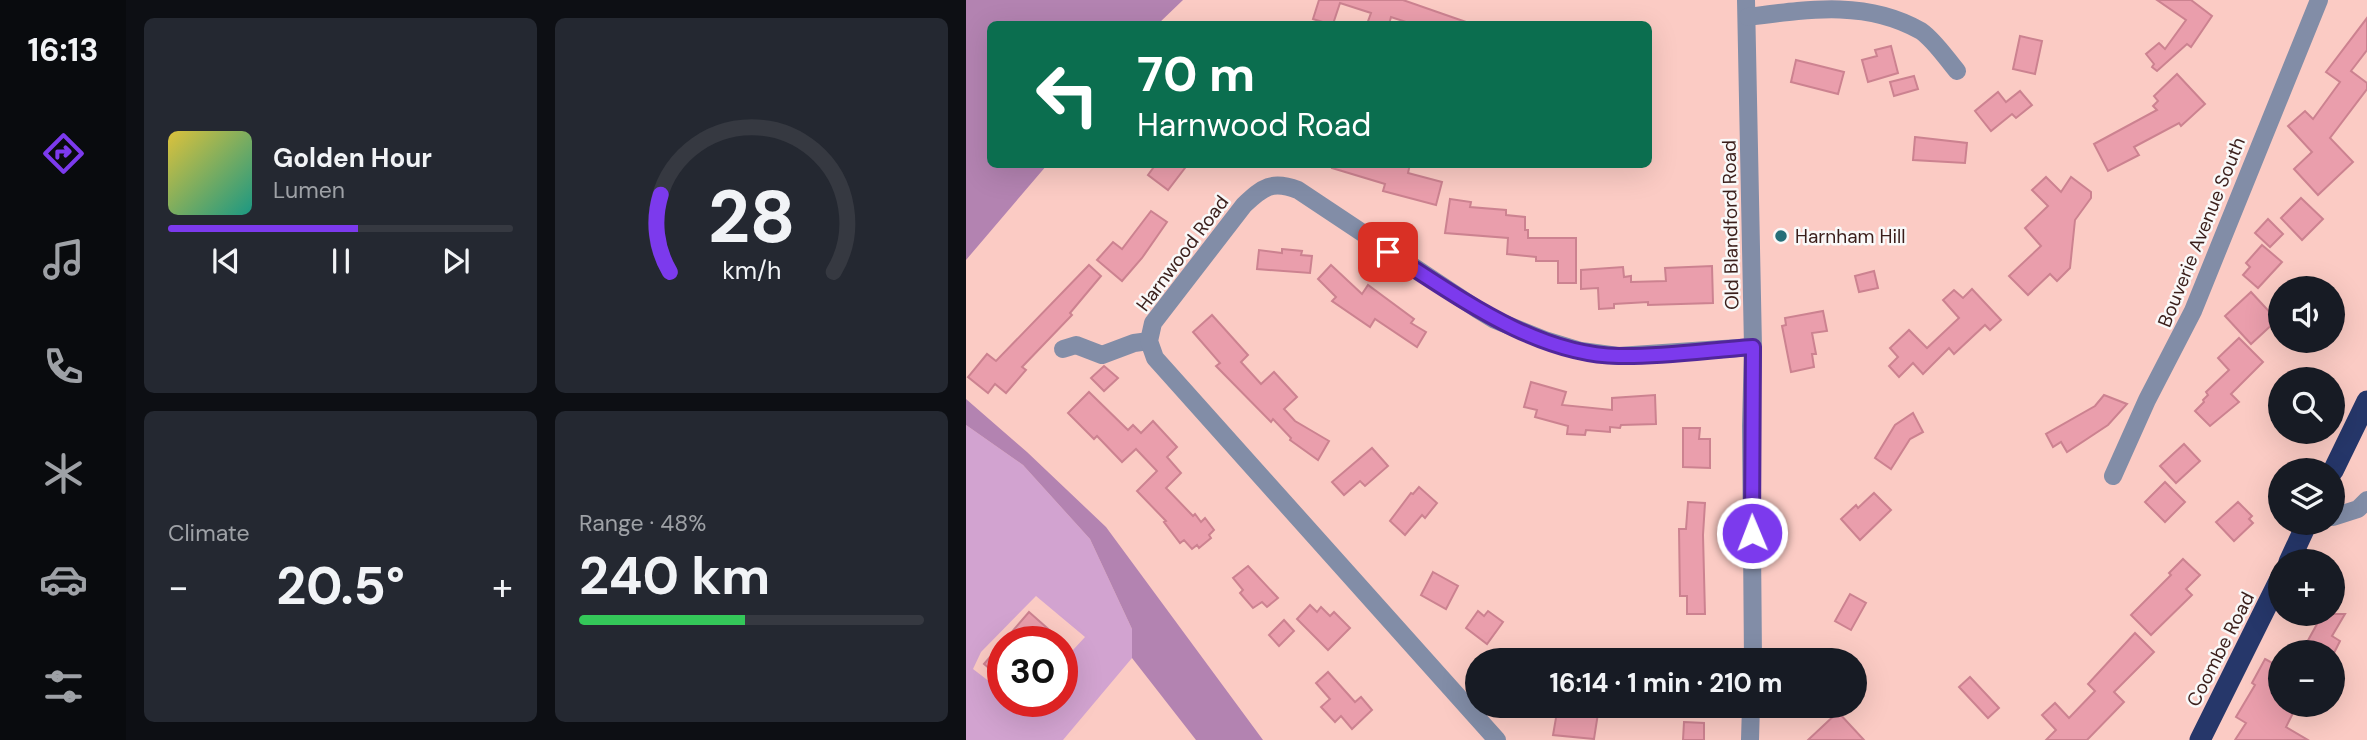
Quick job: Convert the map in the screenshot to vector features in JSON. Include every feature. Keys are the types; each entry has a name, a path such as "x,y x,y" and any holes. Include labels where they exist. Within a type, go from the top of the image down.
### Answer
{"highway":[{"path":"2339,458 2367,401"},
{"name":"Coombe Road","path":"2200,740 2268,603"}],"street":[{"name":"Bouverie Avenue South","path":"2113,476 2147,400 2193,311 2319,0"},
{"path":"1747,8 1841,5 1873,7 1902,18 1923,32 1957,71"},
{"name":"Old Blandford Road","path":"1747,8 1753,347 1753,648"},
{"name":"Harnwood Road","path":"1497,740 1155,358 1149,341 1153,323 1244,205 1261,189 1284,185 1298,190 1495,320 1545,340 1581,351 1618,356 1753,347"},
{"name":"Harnwood Road","path":"1063,349 1076,345 1102,355 1134,343 1149,341"},
{"path":"2345,513 2358,509 2367,500"},
{"path":"1750,740 1751,718"}],"shaded area":[{"path":"966,0 1183,0 1161,21 987,21 987,168 1044,168 966,260"},
{"path":"966,399 1106,527 1263,740 1196,740 1132,658 1132,629 1090,539 1023,465 966,425"},
{"path":"966,425 1023,465 1090,539 1132,629 1132,658 1063,740 966,740"}],"building":[{"path":"1319,0 1403,0 1463,21 1403,21 1391,17 1390,21 1368,21 1371,13 1340,3 1334,21 1313,19"},
{"path":"2157,0 2191,0 2212,16 2191,47 2187,44 2157,71 2146,54 2159,43 2165,49 2186,20"},
{"path":"2367,18 2367,50 2351,71 2367,83 2367,89 2330,138 2353,162 2318,195 2294,169 2312,152 2288,126 2305,111 2313,119 2340,82 2326,72"},
{"path":"2020,36 2042,41 2035,74 2013,69"},
{"path":"1891,46 1898,73 1868,82 1862,60 1877,56 1875,50"},
{"path":"1796,60 1844,72 1838,94 1791,82"},
{"path":"2177,74 2205,104 2181,126 2179,123 2134,147 2139,155 2108,171 2094,144 2157,110 2153,106 2158,101 2154,96"},
{"path":"1914,76 1918,89 1894,96 1890,82"},
{"path":"2020,91 2032,105 2016,118 2012,114 1991,131 1975,111 1998,92 2006,102"},
{"path":"1915,137 1967,143 1965,163 1913,160"},
{"path":"1153,168 1185,168 1168,190 1148,175"},
{"path":"1332,168 1409,168 1408,173 1442,182 1436,205 1383,191 1385,184"},
{"path":"2046,177 2061,192 2071,177 2091,192 2091,198 2075,220 2070,268 2057,281 2050,274 2028,295 2009,276 2041,246 2025,228 2048,206 2032,190"},
{"path":"2301,198 2323,219 2302,240 2281,218"},
{"path":"1450,199 1471,202 1470,207 1506,210 1506,215 1525,217 1528,238 1576,238 1576,283 1558,283 1558,261 1536,261 1536,257 1507,254 1508,238 1445,233"},
{"path":"1151,211 1167,222 1122,281 1097,260 1113,242 1122,249"},
{"path":"2268,219 2283,234 2270,247 2255,233"},
{"path":"2262,245 2282,262 2258,288 2243,275 2250,267 2246,263"},
{"path":"1282,249 1302,251 1301,255 1312,256 1310,273 1257,269 1259,250 1282,253"},
{"path":"1089,265 1101,276 1070,313 1072,315 1022,367 1026,370 1006,393 995,384 988,393 968,377 987,354 996,361"},
{"path":"1331,265 1362,294 1368,285 1414,319 1411,323 1426,332 1417,347 1375,319 1370,327 1332,301 1336,297 1318,279"},
{"path":"1712,266 1713,303 1648,305 1648,302 1614,304 1614,308 1599,309 1598,288 1581,289 1581,270 1623,267 1624,277 1631,276 1631,282 1666,281 1665,268"},
{"path":"1874,271 1878,288 1859,292 1855,276"},
{"path":"1972,289 2001,320 1990,330 1985,325 1954,354 1949,348 1923,374 1913,363 1899,377 1889,366 1898,357 1890,348 1909,330 1927,348 1959,318 1943,300 1954,290 1963,298"},
{"path":"2251,292 2268,310 2268,328 2251,344 2225,316"},
{"path":"1823,311 1827,331 1812,333 1816,354 1812,354 1814,367 1791,372 1782,326 1786,325 1785,318"},
{"path":"1212,315 1248,355 1241,362 1261,384 1274,372 1297,397 1284,409 1295,421 1329,441 1318,460 1290,440 1273,419 1271,422 1216,366 1220,363 1193,332"},
{"path":"2239,338 2263,362 2231,394 2239,402 2210,426 2195,411 2204,402 2208,395 2206,392 2229,370 2218,358"},
{"path":"1104,366 1118,378 1104,391 1091,378"},
{"path":"1531,382 1566,392 1562,405 1612,410 1612,398 1655,395 1656,424 1621,425 1620,428 1610,427 1610,432 1586,430 1585,435 1567,434 1568,426 1535,417 1537,410 1524,407"},
{"path":"1089,392 1128,430 1133,425 1141,433 1153,421 1177,447 1167,457 1181,473 1166,488 1193,516 1195,514 1201,522 1205,518 1214,530 1209,535 1211,538 1199,548 1197,545 1192,549 1184,540 1180,543 1164,522 1166,521 1137,491 1157,471 1136,449 1122,462 1097,436 1094,439 1068,413"},
{"path":"2104,395 2127,404 2108,425 2067,452 2061,442 2053,447 2046,434 2095,406"},
{"path":"1913,413 1923,432 1910,439 1891,469 1875,458 1895,425"},
{"path":"1683,428 1700,428 1699,439 1710,439 1710,468 1683,467"},
{"path":"2184,444 2200,461 2176,483 2160,466"},
{"path":"1372,448 1388,466 1365,486 1360,481 1344,495 1332,482"},
{"path":"2165,482 2185,502 2165,522 2145,502"},
{"path":"1419,487 1437,503 1425,518 1422,515 1405,535 1390,521 1411,493"},
{"path":"1874,493 1891,510 1860,540 1841,519"},
{"path":"1688,502 1705,503 1705,614 1687,614 1687,596 1680,596 1679,529 1686,529"},
{"path":"2238,502 2252,516 2249,519 2253,523 2234,541 2216,522"},
{"path":"2183,559 2200,575 2186,589 2192,595 2151,635 2131,615"},
{"path":"1248,566 1278,598 1267,607 1262,602 1253,608 1240,593 1243,590 1233,578"},
{"path":"1433,572 1458,586 1446,609 1421,595"},
{"path":"1850,594 1866,603 1851,630 1835,621"},
{"path":"1310,605 1317,612 1321,607 1330,616 1334,612 1350,628 1328,650 1297,619"},
{"path":"1478,611 1484,616 1488,611 1503,622 1487,644 1466,628"},
{"path":"1029,612 1045,626 1017,626"},
{"path":"1284,620 1294,631 1279,646 1269,635"},
{"path":"2316,626 2338,626 2332,636 2338,640 2308,640"},
{"path":"2135,633 2154,652 2114,692 2124,702 2087,740 2046,740 2056,730 2042,715 2055,703 2069,718 2095,691 2088,684"},
{"path":"2265,659 2268,661 2268,717 2291,717 2286,727 2308,740 2235,740 2246,723 2236,717 2255,685 2252,683"},
{"path":"1328,672 1355,702 1361,697 1372,710 1352,729 1341,716 1335,722 1321,707 1330,699 1316,683"},
{"path":"1970,677 1999,708 1988,718 1959,687"},
{"path":"1556,718 1597,718 1594,739 1553,735"},
{"path":"1832,718 1844,718 1864,740 1808,740"},
{"path":"1684,722 1704,723 1704,740 1683,740"}],"place":[{"name":"Harnham Hill","path":"1781,236"}],"route":[{"path":"1388,252 1495,320 1581,351 1618,356 1753,347 1752,533"}]}
